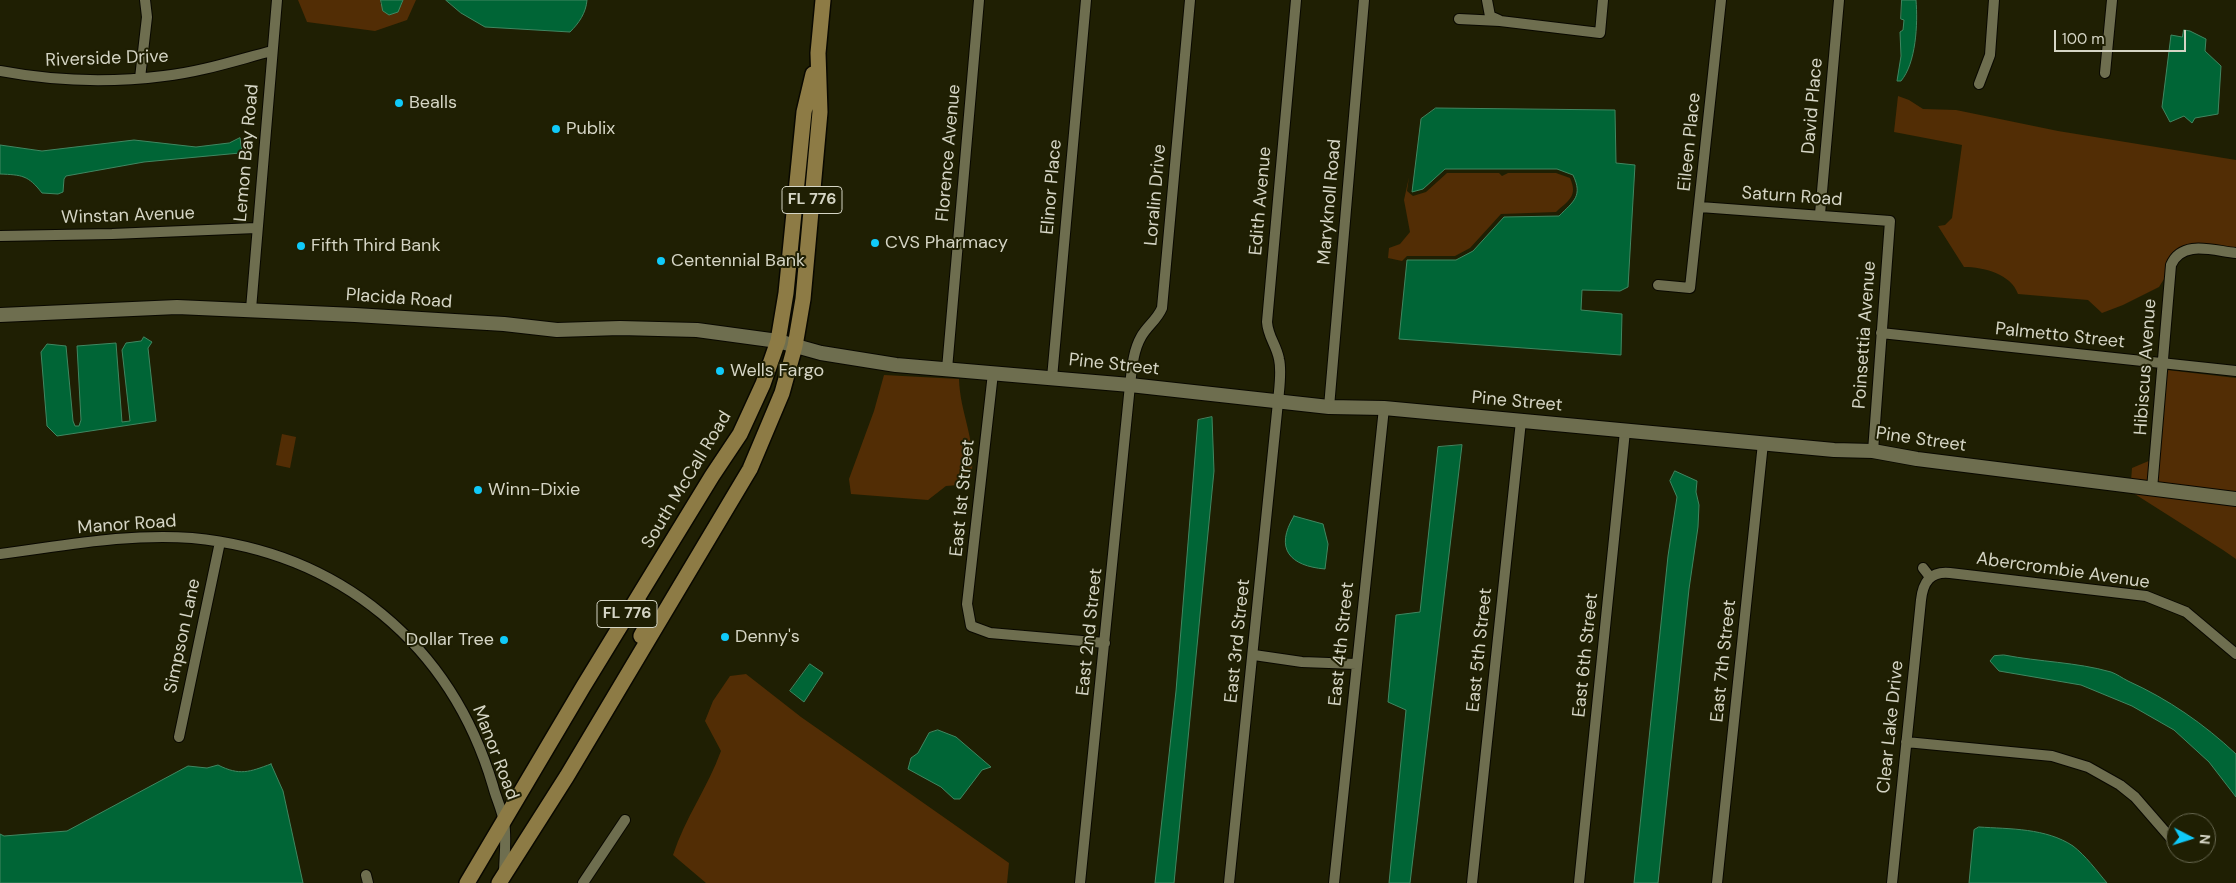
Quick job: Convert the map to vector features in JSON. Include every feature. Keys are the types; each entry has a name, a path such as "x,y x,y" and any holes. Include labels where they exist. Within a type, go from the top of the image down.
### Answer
{"main road":[{"name":"South McCall Road","path":"503,880 750,469 782,393 795,346 803,299 820,112 818,53 823,0"},
{"name":"South McCall Road","path":"467,883 583,687 740,434 763,384 778,341 786,293 804,112 818,53"},
{"name":"Placida Road","path":"0,315 176,307 250,309 504,324 557,330 620,328 696,330 778,341 795,346"},
{"name":"Pine Street","path":"795,346 858,360 1130,385 1329,407 1384,408 1834,450 1873,451 1917,459 2236,499"},
{"path":"624,680 624,665 647,623 648,615 645,607 635,602"}],"street":[{"path":"140,78 147,17 145,0"},
{"name":"Lemon Bay Road","path":"250,309 277,0"},
{"name":"Florence Avenue","path":"948,369 979,0"},
{"name":"Elinor Place","path":"1052,378 1086,0"},
{"name":"Loralin Drive","path":"1130,385 1140,339 1147,328 1157,319 1162,308 1190,0"},
{"name":"Edith Avenue","path":"1278,402 1280,361 1268,335 1267,322 1296,0"},
{"name":"Maryknoll Road","path":"1329,407 1364,0"},
{"path":"1487,0 1490,16 1500,21"},
{"path":"1459,19 1500,21 1600,33 1603,0"},
{"name":"Eileen Place","path":"1658,286 1690,288 1721,0"},
{"name":"David Place","path":"1820,214 1839,0"},
{"path":"1979,84 1990,55 1994,0"},
{"path":"2105,73 2112,0"},
{"name":"Riverside Drive","path":"0,71 36,78 80,80 140,78 197,70 272,51"},
{"name":"Saturn Road","path":"1700,207 1820,214 1886,221"},
{"name":"Poinsettia Avenue","path":"1873,451 1886,221"},
{"name":"Winstan Avenue","path":"0,236 256,228"},
{"name":"Hibiscus Avenue","path":"2152,489 2170,270 2173,260 2181,252 2194,248 2236,254"},
{"name":"Palmetto Street","path":"1881,333 2236,371"},
{"name":"East 1st Street","path":"993,373 967,604 971,626 990,633 1105,643"},
{"name":"East 2nd Street","path":"1080,883 1130,385"},
{"name":"East 3rd Street","path":"1229,883 1254,656 1278,402"},
{"name":"East 4th Street","path":"1334,883 1384,408"},
{"name":"East 5th Street","path":"1472,883 1521,421"},
{"name":"East 6th Street","path":"1579,883 1625,431"},
{"name":"East 7th Street","path":"1717,883 1763,443"},
{"name":"Manor Road","path":"0,555 134,538 182,538 220,542 263,552 310,570 355,594 405,634 431,662 459,704 481,750 504,823 503,880"},
{"name":"Simpson Lane","path":"179,737 220,542"},
{"path":"1923,568 1930,577"},
{"name":"Abercrombie Avenue","path":"1930,577 1944,572 2146,596 2186,612 2236,654"},
{"name":"Clear Lake Drive","path":"1892,883 1921,600 1924,587 1930,577"},
{"path":"1254,656 1302,662 1356,664"},
{"path":"1906,742 2052,756 2088,767 2120,785 2135,797 2166,833"},
{"path":"584,883 625,820"}],"shaded area":[{"path":"298,0 381,0 380,4 401,6 403,0 416,0 407,20 375,31 307,22"},
{"path":"381,0 403,0 398,12 389,15 383,11"},
{"path":"446,0 587,0 582,18 570,32 485,27 461,13"},
{"path":"1902,0 1916,0 1917,20 1915,43 1910,64 1901,81 1897,81 1901,56 1900,32 1903,30 1904,20 1901,19"},
{"path":"2184,30 2206,39 2205,51 2221,66 2218,114 2195,118 2192,123 2184,116 2170,122 2162,107 2171,35 2182,37"},
{"path":"1898,96 1909,100 1923,109 1956,110 2058,131 2236,160 2236,253 2184,247 2159,287 2102,313 2088,300 2018,294 2009,281 1996,273 1980,268 1964,267 1938,226 1945,225 1952,218 1962,145 1894,132"},
{"path":"1436,108 1615,110 1616,163 1635,165 1628,287 1620,291 1582,290 1581,310 1622,314 1621,355 1399,339 1407,260 1456,260 1473,251 1504,217 1559,216 1573,202 1577,193 1573,175 1557,169 1445,169 1423,189 1412,192 1421,119"},
{"path":"240,138 242,151 240,153 144,162 66,176 63,192 58,194 42,193 24,177 0,174 0,145 42,151 134,140 196,147 229,143"},
{"path":"1447,173 1499,173 1502,176 1508,173 1556,173 1570,178 1573,194 1556,212 1501,214 1470,248 1455,256 1407,256 1402,261 1388,258 1389,248 1400,244 1410,232 1404,200 1409,177 1407,191 1413,196 1426,192"},
{"path":"144,337 152,342 148,348 156,421 57,436 47,426 41,352 47,344 66,346 73,421 75,426 79,426 81,420 77,346 116,343 122,422 130,421 122,350 126,343 141,341"},
{"path":"2167,370 2236,378 2236,494 2131,481 2132,468 2151,460"},
{"path":"884,375 959,379 971,447 972,471 958,485 946,486 928,500 851,494 849,479 874,411"},
{"path":"1212,417 1214,471 1174,883 1155,883 1176,691 1198,420"},
{"path":"282,434 296,437 290,468 276,465"},
{"path":"1462,445 1410,883 1389,883 1406,710 1388,702 1396,615 1420,612 1438,447"},
{"path":"1675,471 1697,481 1698,527 1689,589 1658,883 1634,883 1668,556 1677,497 1670,481"},
{"path":"2130,491 2236,504 2236,559 2223,550"},
{"path":"1294,516 1323,524 1328,544 1325,569 1303,564 1289,554 1285,538"},
{"path":"2004,655 2085,666 2111,672 2171,704 2211,732 2236,754 2236,797 2209,762 2174,730 2132,706 2081,685 1999,671 1990,661 1994,656"},
{"path":"810,664 823,673 804,702 790,691"},
{"path":"746,674 801,717 1009,863 1007,883 706,883 673,855 721,751 705,721 713,701 730,676"},
{"path":"938,730 956,737 991,767 982,770 960,799 954,799 941,787 908,769 911,758 918,753 929,733"},
{"path":"271,764 283,791 303,883 0,883 0,834 4,836 67,831 188,766 207,768 218,765 232,771 244,772"},
{"path":"1979,827 2027,830 2062,840 2082,854 2107,883 1969,883 1974,830"}],"place":[{"name":"Bealls","path":"399,103"},
{"name":"Publix","path":"556,129"},
{"name":"CVS Pharmacy","path":"875,243"},
{"name":"Fifth Third Bank","path":"301,246"},
{"name":"Centennial Bank","path":"661,261"},
{"name":"Wells Fargo","path":"720,371"},
{"name":"Winn-Dixie","path":"478,490"},
{"name":"Denny's","path":"725,637"},
{"name":"Dollar Tree","path":"504,640"}]}
